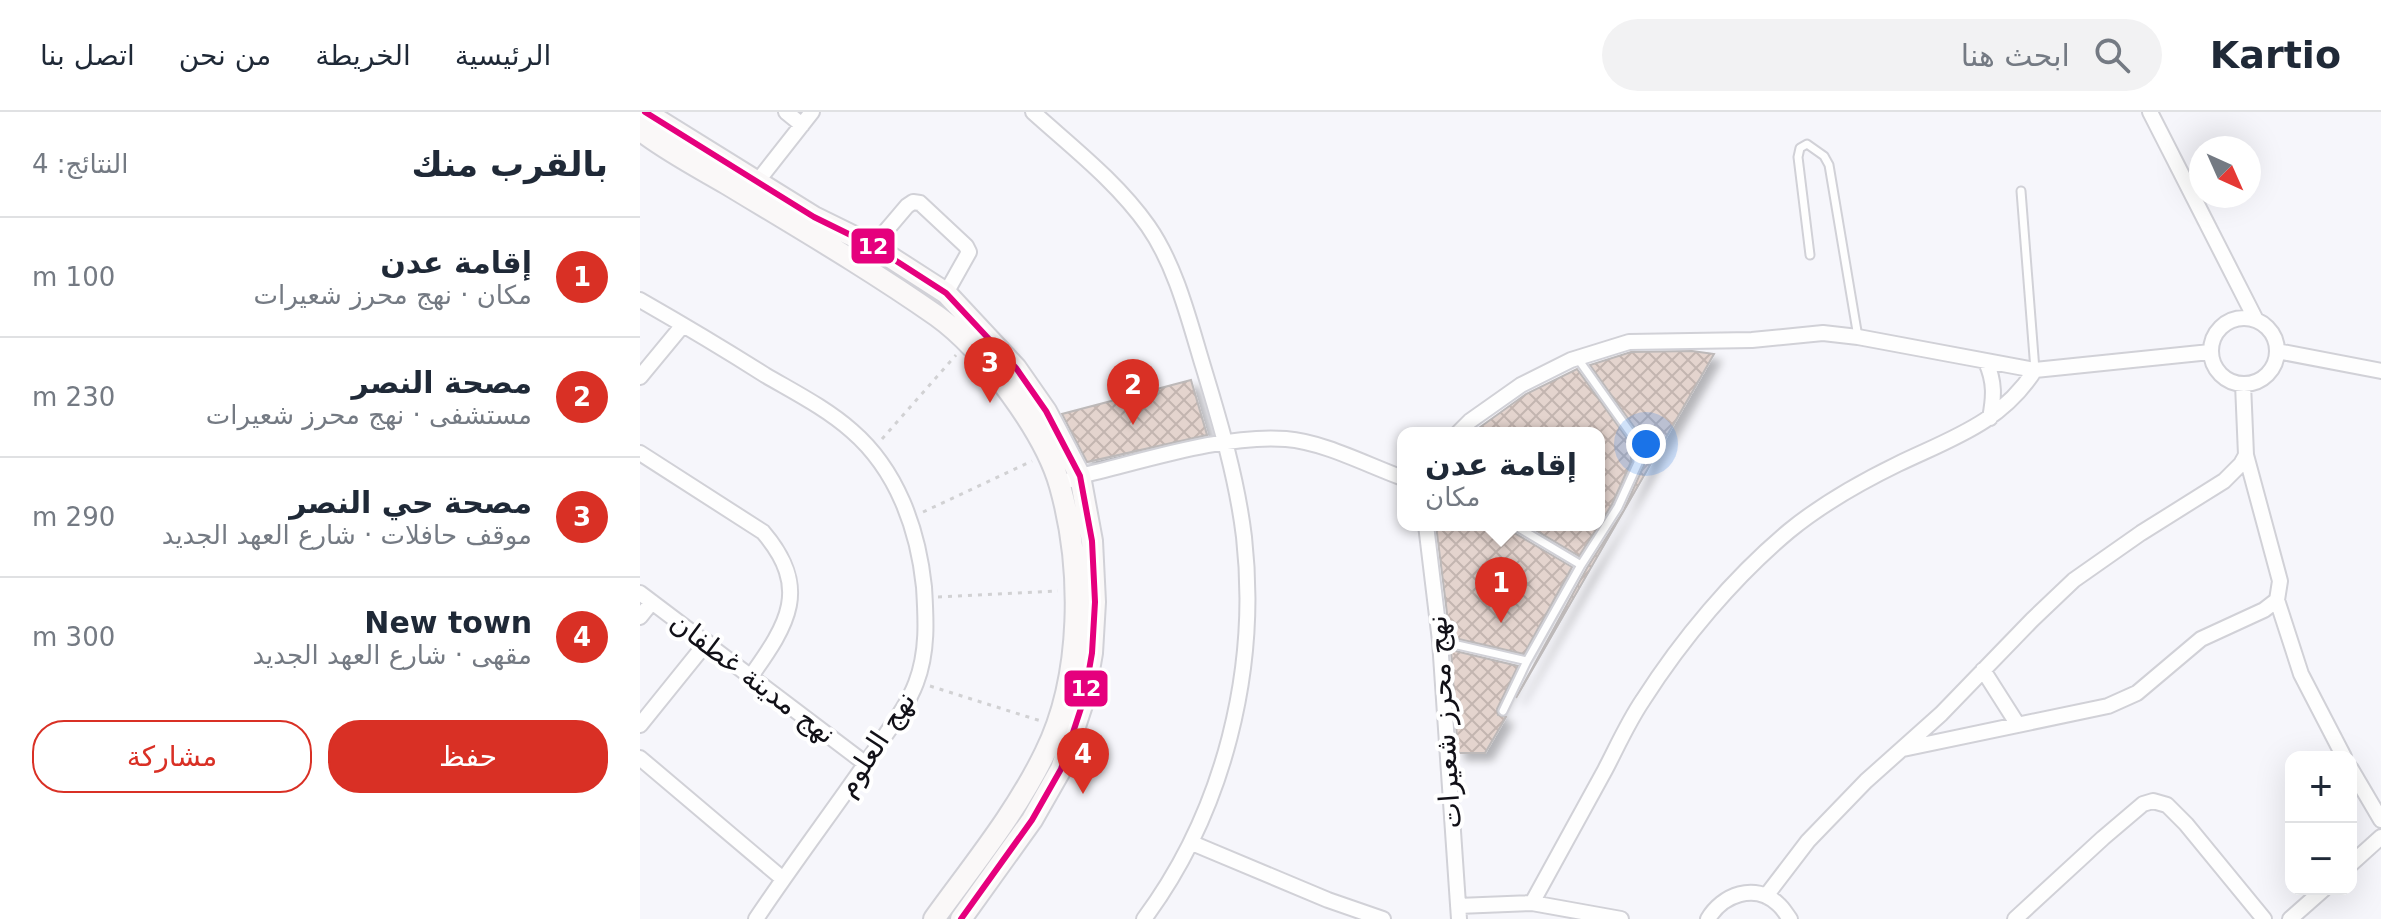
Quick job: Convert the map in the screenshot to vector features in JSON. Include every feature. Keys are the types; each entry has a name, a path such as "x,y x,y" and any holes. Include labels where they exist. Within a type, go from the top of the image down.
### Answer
{"main road":[{"path":"646,124 873,246 946,293 1016,368 1046,411 1080,476 1092,541 1095,602 1092,653 1084,699 1061,769 1032,820 961,919"},
{"path":"646,124 940,318 1002,382 1031,425 1060,484 1071,541 1074,591 1074,649 1066,694 1046,752 1015,807 934,919"}],"street":[{"path":"786,112 802,125"},
{"path":"757,182 812,112"},
{"path":"1033,112 1119,189 1149,228 1162,251 1189,321 1225,442 1243,535 1246,650 1229,744 1192,843 1144,919"},
{"path":"2150,112 2256,320"},
{"path":"873,246 907,206 913,202 920,203 969,252 946,293"},
{"name":"نهج العلوم","path":"640,300 852,430 895,485 910,518 921,562 925,647 917,682 866,764 756,919"},
{"path":"2243,317 2267,327 2277,351 2274,364 2267,374 2243,384 2220,374 2210,352 2220,328 2230,320 2243,317"},
{"path":"640,377 683,325"},
{"path":"1464,427 1521,385 1578,358 1629,342 1752,340 1802,333 1858,337 2035,370 2210,352"},
{"path":"2277,351 2381,371"},
{"path":"1986,362 1993,377 1990,418"},
{"path":"1532,903 1642,701 1693,631 1739,579 1790,530 1842,494 1898,464 1966,434 1990,418 2023,388 2035,370"},
{"path":"2243,384 2246,455 2280,581 2277,600 2301,674 2341,751"},
{"path":"1060,484 1080,476 1225,442 1287,439 1337,453 1397,476"},
{"path":"640,453 763,532 786,565 790,590 788,616 777,640 751,676"},
{"path":"1766,896 1808,841 1866,781 1941,714 2074,580 2224,481 2246,455"},
{"name":"نهج محرز شعيرات","path":"1427,531 1440,641 1459,913"},
{"path":"640,617 646,597"},
{"name":"نهج مدينة غطفان","path":"646,597 866,764"},
{"path":"1901,750 2108,706 2137,693 2201,639 2264,610 2277,600"},
{"path":"640,725 707,642"},
{"path":"1983,670 2018,725"},
{"path":"640,758 783,879"},
{"path":"2357,779 2381,820"},
{"path":"2015,919 2103,838 2143,804 2153,801 2167,805 2186,824 2264,919"},
{"path":"2357,859 2381,837"},
{"path":"1192,843 1328,900 1383,919"},
{"path":"1708,919 1723,901 1748,893 1766,896 1778,904 1790,919"},
{"path":"2290,919 2317,895"},
{"path":"1459,913 1532,903 1621,919"}],"lane":[{"path":"1810,255 1798,157 1800,148 1807,144 1824,156 1829,165 1858,337"},
{"path":"2021,191 2035,370"},
{"path":"1578,358 1637,442 1638,463 1605,527"},
{"path":"1524,531 1581,565"},
{"path":"1503,711 1527,661 1603,531"},
{"path":"1440,641 1527,661"}],"path":[{"path":"871,451 967,343"},
{"path":"910,518 1046,454"},
{"path":"925,598 1074,591"},
{"path":"917,682 1056,726"}],"building":[{"path":"1692,351 1714,354 1516,698 1587,568 1624,510 1644,465 1642,438 1590,365 1631,352"},
{"path":"1577,369 1631,444 1631,462 1605,515 1605,427 1480,427 1526,394"},
{"path":"1191,380 1207,435 1087,462 1062,414"},
{"path":"1437,531 1511,531 1572,567 1524,654 1450,637"},
{"path":"1537,531 1595,531 1579,556"},
{"path":"1451,650 1518,666 1497,709 1498,715 1506,717 1485,753 1458,753"}],"transit line":[{"name":"12","path":"645,112 814,217 873,246 946,293 1016,368 1046,411 1080,476 1092,541 1095,602 1092,653 1084,699 1061,769 1032,820 961,919"}],"place":[{"name":"مصحة حي النصر","path":"990,403"},
{"name":"مصحة النصر","path":"1133,425"},
{"name":"إقامة عدن","path":"1501,623"},
{"name":"New town","path":"1083,794"}]}
